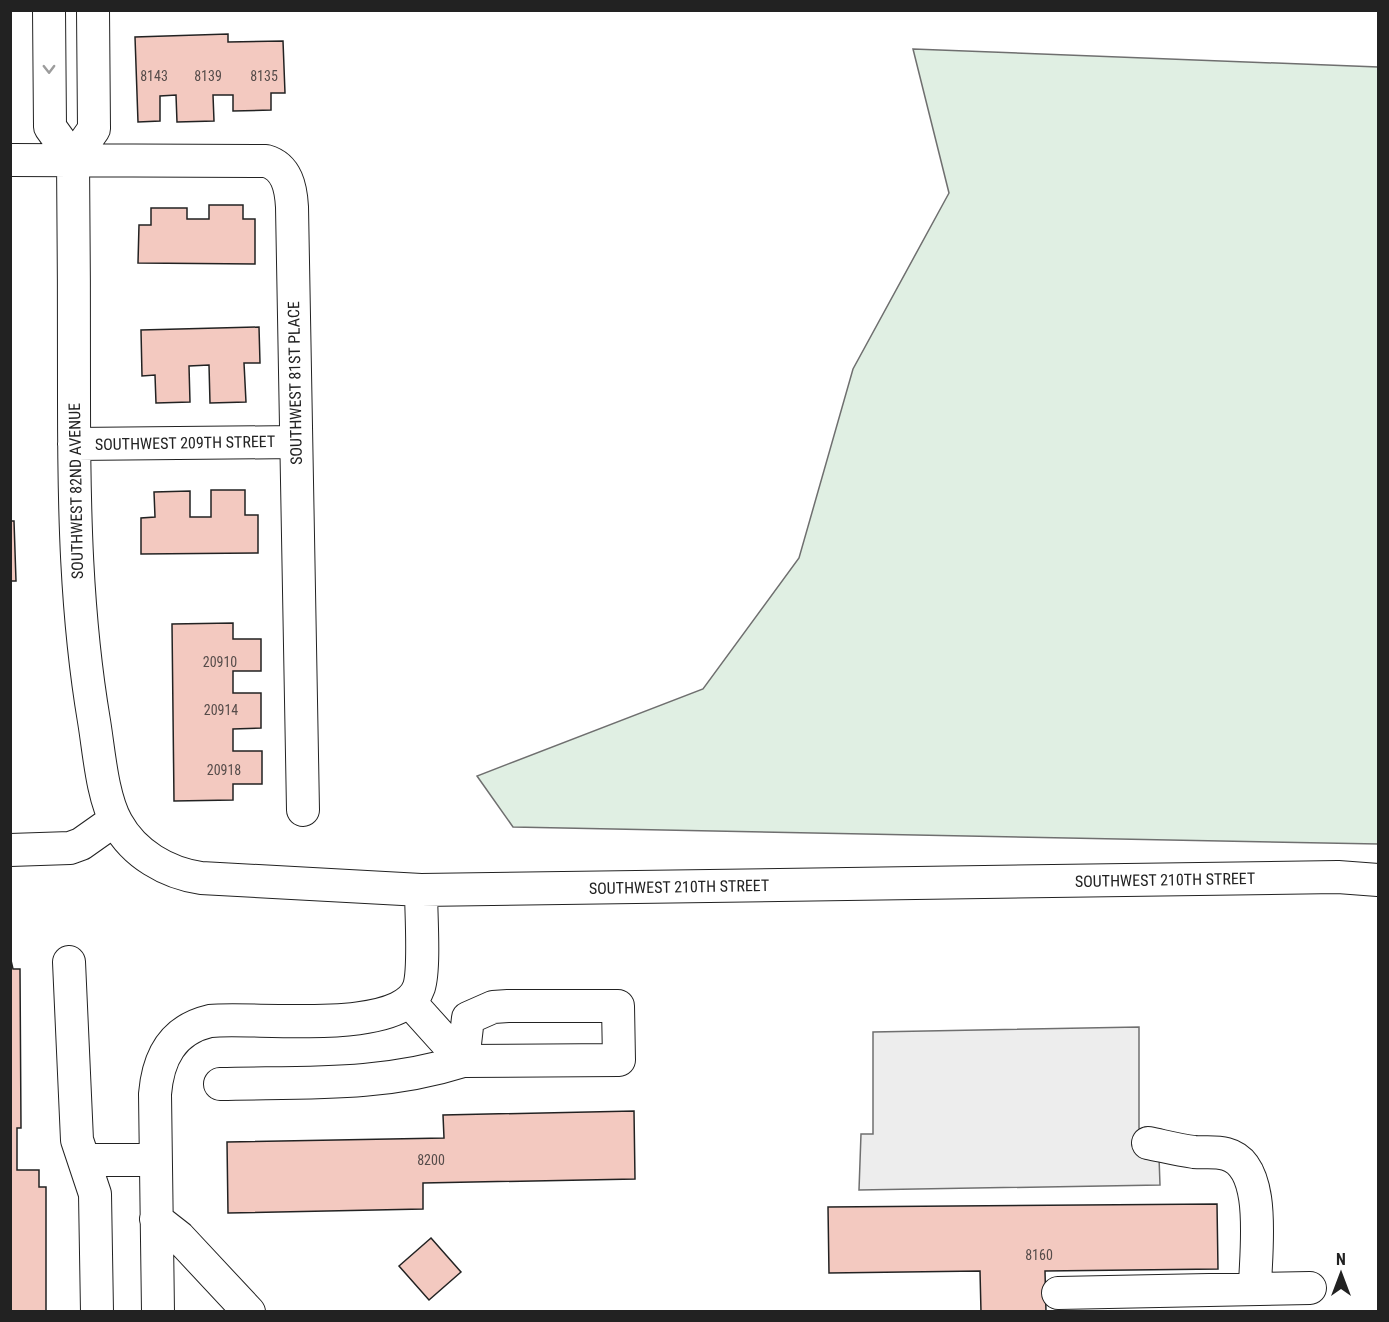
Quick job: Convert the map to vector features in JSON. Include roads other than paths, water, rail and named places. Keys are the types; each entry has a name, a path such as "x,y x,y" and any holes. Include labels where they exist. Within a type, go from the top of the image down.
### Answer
{"street":[{"path":"49,10 50,127 73,159 94,129 93,10"},
{"name":"SOUTHWEST 82ND AVENUE","path":"73,159 74,444 81,641 99,753 115,820"},
{"name":"SOUTHWEST 81ST PLACE","path":"10,160 266,161 282,171 290,187 303,810"},
{"name":"SOUTHWEST 209TH STREET","path":"74,444 296,442"},
{"path":"10,850 70,848 81,844 115,820"},
{"name":"SOUTHWEST 210TH STREET","path":"115,820 133,844 153,862 189,876 421,890 1338,877 1378,880"},
{"path":"158,1311 155,1094 160,1064 179,1035 190,1027 220,1020 357,1020 390,1012 409,1001 419,989 420,981 421,890"},
{"path":"69,962 77,1140 95,1194 97,1311"},
{"path":"409,1001 463,1061"},
{"path":"220,1084 379,1080 433,1070 463,1061 620,1060 618,1006 508,1005 477,1012 465,1024 463,1061"},
{"path":"1148,1143 1194,1152 1226,1154 1238,1159 1247,1169 1256,1194 1255,1289"},
{"path":"84,1161 155,1160"},
{"path":"156,1219 179,1237 249,1311"},
{"path":"1058,1293 1310,1288"}]}
